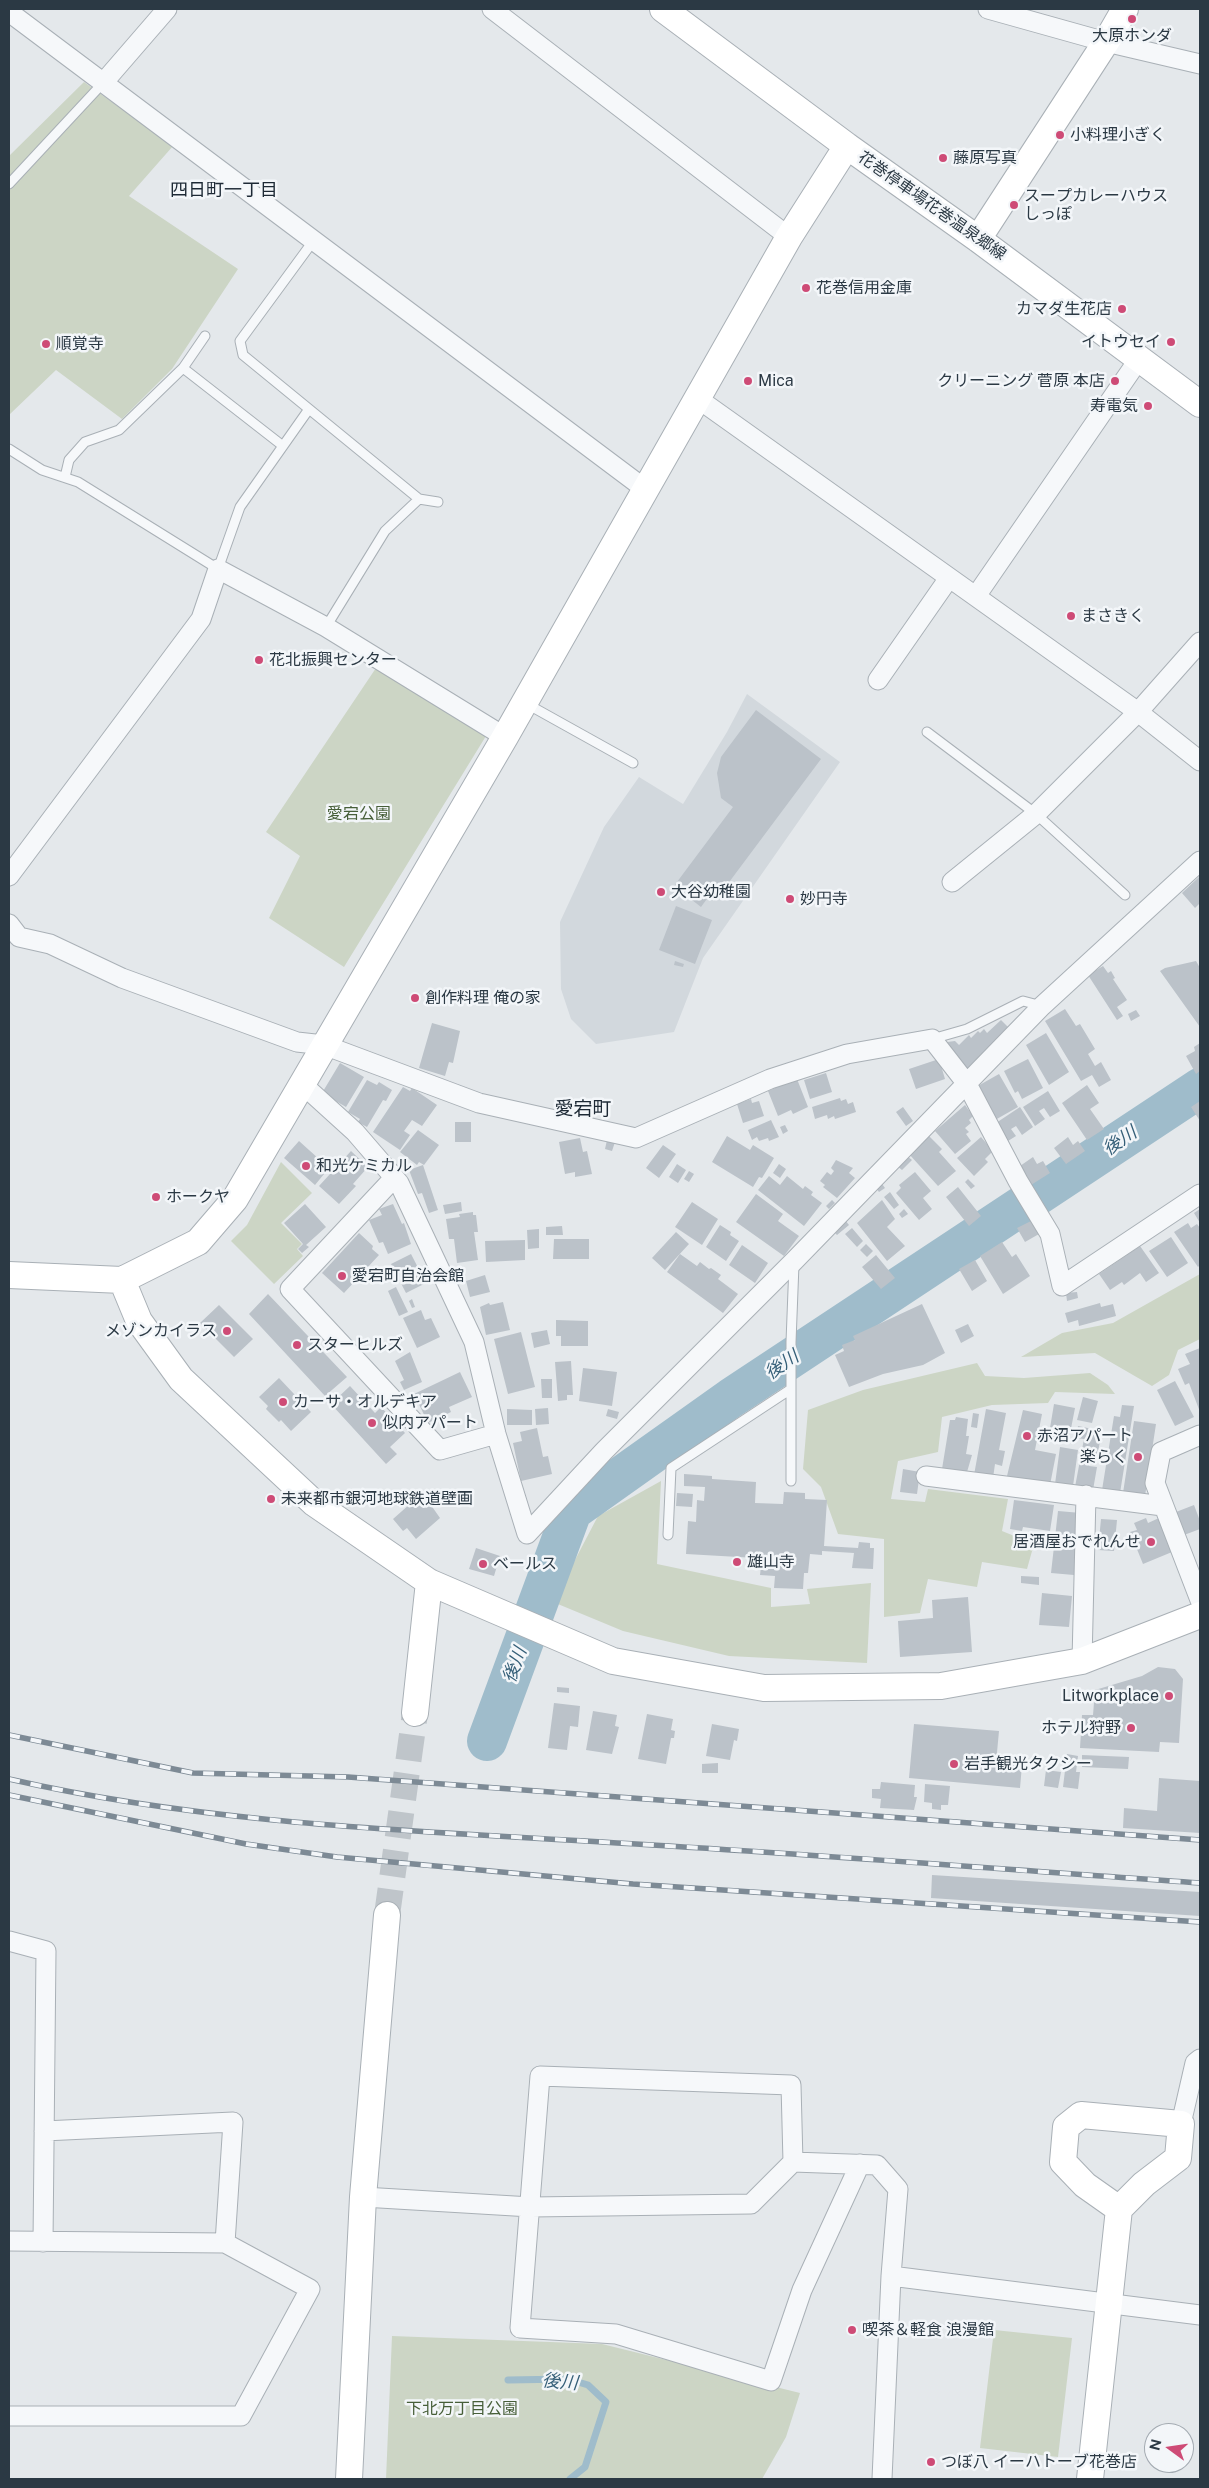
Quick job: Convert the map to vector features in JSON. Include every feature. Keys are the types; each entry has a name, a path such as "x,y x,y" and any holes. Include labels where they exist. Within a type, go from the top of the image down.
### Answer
{"street":[{"path":"103,83 167,9"},
{"path":"492,9 789,237"},
{"name":"花巻停車場花巻温泉郷線","path":"663,9 1200,404"},
{"path":"988,9 1106,42 1200,64"},
{"path":"978,239 1106,42 1125,9"},
{"path":"9,12 645,489"},
{"path":"9,1275 122,1280 198,1242 235,1199 301,1083 505,737 789,237 847,146"},
{"path":"976,596 1139,359"},
{"path":"697,398 1138,712 1200,761"},
{"path":"9,876 201,620 218,569 326,627 505,737"},
{"path":"878,680 949,578"},
{"path":"952,882 1036,814 1138,712 1200,642"},
{"path":"301,1083 355,1132 399,1183 474,1342 496,1434 527,1534 604,1451 794,1261 1042,1006 1200,861"},
{"path":"12,936 50,944 122,978 296,1042 324,1045 479,1103 636,1138 770,1079 847,1054 932,1039 967,1084 1018,1181 1050,1234 1062,1286 1200,1194"},
{"path":"394,1178 290,1289 440,1450 496,1434"},
{"path":"122,1280 139,1321 181,1379 314,1503 429,1582 613,1660 764,1688 941,1686 1082,1661 1200,1615"},
{"path":"1200,1435 1161,1452 1155,1483 1200,1600"},
{"path":"926,1476 1163,1506"},
{"path":"1082,1661 1086,1495"},
{"path":"415,1713 429,1582"},
{"path":"349,2479 363,2197 387,1915"},
{"path":"9,1941 46,1951 43,2242"},
{"path":"1090,2479 1120,2209 1144,2184 1178,2158 1180,2124 1195,2062 1200,2059"},
{"path":"363,2197 531,2207 751,2204 793,2162 791,2085 540,2076 531,2207 520,2328 616,2334 771,2381 802,2290 860,2164"},
{"path":"1120,2209 1085,2185 1063,2162 1066,2127 1081,2115 1180,2124"},
{"path":"44,2131 233,2122 225,2243"},
{"path":"793,2162 877,2165 898,2189 891,2276 882,2479"},
{"path":"9,2241 225,2243 310,2289 241,2416 9,2416"},
{"path":"891,2276 1200,2315"}],"lane":[{"path":"9,184 103,83"},
{"path":"314,240 240,342 243,355 419,499 438,502"},
{"path":"65,478 69,460 85,442 119,430 183,368 205,336"},
{"path":"183,368 283,446"},
{"path":"9,449 42,470 78,482 218,569 240,507 309,409"},
{"path":"326,627 385,531 419,499"},
{"path":"524,703 633,763"},
{"path":"927,732 1036,814 1125,895"},
{"path":"932,1039 980,1023 1023,1001 1042,1006"},
{"path":"791,1482 791,1342 794,1261"},
{"path":"668,1535 672,1468 791,1389"}],"shaded area":[{"name":"大谷幼稚園","path":"747,694 840,762 703,958 674,1032 596,1044 571,1019 561,989 560,922 604,827 639,777 683,804 727,732"}],"green space":[{"path":"84,82 173,146 129,196 238,269 172,369 122,419 56,370 9,415 9,156"},
{"name":"愛宕公園","path":"378,665 486,736 344,967 269,918 300,856 266,832"},
{"path":"281,1162 312,1193 281,1223 302,1244 297,1249 303,1256 274,1284 231,1241 247,1225"},
{"path":"1200,1274 1200,1339 1178,1350 1169,1375 1152,1386 1095,1353 1021,1357 1062,1333 1113,1323"},
{"path":"977,1363 985,1376 1024,1378 1090,1373 1108,1385 1115,1394 1055,1392 1048,1403 992,1405 942,1417 938,1452 898,1461 891,1499 925,1502 928,1489 1008,1499 1002,1531 1034,1544 1027,1569 982,1562 977,1587 928,1579 920,1613 884,1617 884,1539 838,1534 821,1487 803,1469 808,1410 863,1390"},
{"path":"661,1481 657,1564 771,1588 771,1607 810,1604 807,1589 871,1583 867,1663 729,1656 623,1631 553,1602 598,1516"},
{"path":"994,2330 1072,2338 1058,2457 980,2448"},
{"name":"下北万丁目公園","path":"392,2336 602,2344 800,2393 786,2437 762,2479 386,2479"}],"building":[{"path":"756,710 821,759 715,901 709,896 701,907 674,886 733,807 721,798 717,773 721,757"},
{"path":"1200,876 1200,903 1195,908 1182,893"},
{"path":"676,906 712,920 695,964 659,950"},
{"path":"675,961 684,964 683,967 674,965"},
{"path":"1196,961 1200,968 1200,1027 1160,971 1165,968"},
{"path":"1103,966 1108,973 1111,971 1115,978 1113,979 1127,1000 1117,1007 1123,1016 1117,1020 1088,975"},
{"path":"1065,1009 1076,1026 1080,1024 1095,1049 1088,1054 1095,1066 1101,1062 1111,1080 1099,1087 1092,1075 1081,1081 1045,1021"},
{"path":"1136,1010 1140,1016 1131,1021 1128,1014"},
{"path":"1001,1020 1009,1028 966,1070 943,1045 947,1042 955,1041 959,1045 969,1035 971,1038 978,1031 980,1033 984,1029 987,1033"},
{"path":"432,1023 460,1031 453,1063 449,1062 445,1076 419,1068"},
{"path":"1046,1033 1069,1072 1049,1085 1026,1045"},
{"path":"1200,1043 1200,1071 1196,1074 1186,1056 1195,1051 1194,1047"},
{"path":"939,1059 945,1079 916,1089 909,1069"},
{"path":"1028,1059 1043,1088 1022,1099 1018,1091 1015,1093 1004,1071"},
{"path":"340,1063 364,1077 346,1107 322,1093"},
{"path":"826,1073 832,1092 810,1099 804,1080"},
{"path":"999,1074 1018,1107 995,1120 976,1087"},
{"path":"797,1079 808,1107 793,1114 791,1110 778,1116 768,1091"},
{"path":"367,1080 377,1085 379,1082 392,1090 386,1101 383,1100 367,1127 358,1122 360,1119 348,1112"},
{"path":"1087,1085 1099,1103 1090,1109 1104,1129 1087,1140 1062,1103"},
{"path":"403,1087 410,1091 412,1088 437,1105 422,1126 412,1120 404,1131 410,1135 400,1150 373,1132"},
{"path":"1048,1091 1060,1111 1050,1117 1044,1108 1039,1111 1045,1119 1035,1126 1023,1107"},
{"path":"840,1098 841,1101 846,1099 848,1104 853,1102 856,1112 835,1119 834,1116 828,1119 827,1115 815,1119 812,1107"},
{"path":"751,1099 752,1103 759,1101 764,1116 743,1123 737,1104"},
{"path":"1200,1101 1200,1121 1191,1107"},
{"path":"965,1105 973,1116 969,1120 971,1123 965,1128 969,1132 966,1134 971,1141 955,1154 935,1131"},
{"path":"903,1107 913,1121 906,1126 896,1112"},
{"path":"1020,1107 1033,1127 1022,1135 1016,1126 1011,1129 1016,1136 1008,1141 996,1123"},
{"path":"771,1120 779,1137 769,1141 768,1138 759,1141 757,1137 752,1140 748,1130"},
{"path":"455,1122 471,1122 471,1142 455,1142"},
{"path":"785,1125 788,1131 783,1134 780,1127"},
{"path":"418,1130 439,1145 424,1165 419,1162 417,1165 400,1152"},
{"path":"727,1136 750,1150 753,1145 774,1158 762,1178 759,1177 753,1187 712,1162"},
{"path":"929,1136 942,1149 939,1152 956,1171 938,1186 909,1154"},
{"path":"981,1137 993,1151 985,1159 988,1162 974,1176 957,1158"},
{"path":"1068,1137 1073,1145 1078,1141 1085,1151 1066,1164 1054,1148"},
{"path":"580,1138 583,1152 587,1151 592,1174 575,1177 575,1172 565,1174 559,1142"},
{"path":"607,1140 615,1142 612,1151 605,1149"},
{"path":"299,1141 329,1168 315,1185 284,1158"},
{"path":"663,1145 676,1154 659,1178 646,1168"},
{"path":"351,1151 368,1167 353,1184 356,1186 339,1204 319,1186"},
{"path":"907,1156 912,1160 902,1170 897,1166"},
{"path":"1033,1157 1037,1164 1043,1161 1050,1173 1031,1185 1020,1166"},
{"path":"836,1160 853,1168 849,1173 855,1178 837,1198 823,1187 825,1185 820,1181 827,1172 831,1175 834,1171 831,1168"},
{"path":"677,1164 686,1170 678,1183 669,1177"},
{"path":"779,1164 786,1169 780,1178 773,1173"},
{"path":"423,1165 438,1210 429,1213 422,1193 418,1194 409,1170"},
{"path":"689,1171 694,1174 689,1182 684,1179"},
{"path":"915,1172 931,1191 923,1198 932,1209 919,1220 896,1193 901,1188 899,1185"},
{"path":"769,1176 780,1185 787,1176 803,1189 805,1186 813,1192 811,1195 822,1203 804,1226 758,1190"},
{"path":"968,1179 975,1186 971,1189 965,1182"},
{"path":"882,1184 885,1188 879,1192 876,1188"},
{"path":"958,1187 981,1216 969,1226 946,1197"},
{"path":"890,1192 899,1205 894,1209 884,1197"},
{"path":"756,1194 783,1214 778,1221 799,1236 784,1256 736,1222"},
{"path":"832,1200 835,1203 829,1209 826,1206"},
{"path":"882,1200 895,1219 887,1227 905,1246 887,1261 857,1223"},
{"path":"461,1202 462,1211 445,1214 443,1205"},
{"path":"692,1202 718,1219 702,1245 675,1227"},
{"path":"305,1204 326,1227 306,1245 309,1247 302,1253 298,1249 303,1244 284,1223"},
{"path":"393,1204 402,1224 404,1223 411,1244 388,1254 383,1242 379,1243 369,1220 382,1215 379,1209"},
{"path":"904,1209 908,1214 902,1218 899,1214"},
{"path":"1200,1209 1200,1223 1194,1213"},
{"path":"473,1212 473,1215 476,1215 478,1232 474,1232 478,1260 457,1263 454,1239 449,1239 446,1219 460,1217 459,1214"},
{"path":"845,1220 849,1225 837,1235 834,1232"},
{"path":"1031,1221 1039,1234 1025,1242 1017,1228"},
{"path":"1188,1223 1191,1228 1197,1224 1200,1228 1200,1265 1198,1267 1174,1232"},
{"path":"720,1225 731,1232 730,1235 739,1241 726,1261 706,1247"},
{"path":"562,1226 563,1235 546,1235 546,1227"},
{"path":"852,1228 863,1241 857,1247 845,1234"},
{"path":"539,1229 539,1248 528,1249 527,1230"},
{"path":"676,1232 689,1244 665,1270 652,1258"},
{"path":"359,1233 373,1246 372,1249 379,1255 344,1293 322,1273"},
{"path":"1171,1237 1188,1263 1167,1277 1149,1251"},
{"path":"554,1239 589,1239 589,1259 553,1259"},
{"path":"525,1240 525,1260 486,1262 485,1241"},
{"path":"1002,1242 1012,1257 1016,1254 1030,1276 1003,1294 980,1256"},
{"path":"866,1244 873,1251 867,1257 860,1250"},
{"path":"742,1245 768,1263 755,1283 729,1265"},
{"path":"1140,1246 1159,1273 1146,1282 1140,1273 1124,1285 1122,1282 1110,1290 1099,1274"},
{"path":"411,1254 426,1283 406,1293 391,1264"},
{"path":"680,1254 697,1266 700,1262 709,1269 711,1268 721,1275 718,1279 738,1294 723,1313 667,1272"},
{"path":"876,1255 895,1278 881,1289 862,1267"},
{"path":"975,1260 987,1281 972,1291 959,1269"},
{"path":"485,1275 490,1292 470,1297 466,1281"},
{"path":"396,1287 408,1312 399,1316 388,1291"},
{"path":"1077,1292 1078,1298 1067,1301 1066,1293"},
{"name":"スターヒルズ","path":"268,1294 347,1377 325,1396 249,1314"},
{"path":"412,1299 415,1307 412,1308 409,1301"},
{"path":"503,1302 510,1330 486,1335 480,1307 489,1303 490,1305"},
{"path":"1100,1303 1101,1307 1113,1304 1116,1316 1079,1326 1078,1320 1068,1323 1065,1313"},
{"path":"922,1304 945,1353 923,1365 883,1374 849,1387 835,1355 844,1351 842,1345 855,1340 853,1336"},
{"name":"メゾンカイラス","path":"219,1305 253,1339 234,1357 200,1323"},
{"path":"421,1310 425,1320 431,1318 440,1337 417,1348 403,1318"},
{"path":"556,1320 588,1321 588,1346 561,1346 561,1336 556,1336"},
{"path":"968,1324 974,1336 961,1343 955,1330"},
{"path":"547,1330 550,1344 534,1348 531,1333"},
{"path":"521,1332 535,1387 508,1394 494,1339"},
{"path":"1200,1348 1200,1412 1189,1383 1185,1385 1178,1369 1190,1364 1185,1354"},
{"path":"410,1352 422,1382 404,1390 400,1382 404,1380 395,1361"},
{"path":"571,1361 573,1395 567,1395 567,1400 558,1401 555,1362"},
{"path":"583,1368 617,1372 612,1406 579,1401"},
{"path":"460,1372 472,1397 449,1407 451,1412 428,1423 414,1394"},
{"name":"カーサ・オルデキア","path":"279,1378 311,1412 291,1431 281,1420 279,1422 266,1409 268,1406 259,1397"},
{"path":"541,1379 552,1379 552,1398 542,1398"},
{"path":"1175,1381 1194,1417 1175,1426 1157,1390"},
{"name":"似内アパート","path":"350,1386 375,1413 381,1407 405,1433 390,1447 397,1454 386,1464 331,1404"},
{"path":"1083,1397 1098,1401 1092,1423 1077,1420"},
{"path":"1054,1404 1075,1408 1068,1444 1048,1440"},
{"path":"1122,1405 1134,1406 1120,1493 1102,1490 1114,1416 1120,1417"},
{"path":"548,1408 549,1424 536,1425 535,1409"},
{"path":"507,1409 532,1410 532,1425 507,1425"},
{"path":"608,1409 619,1412 617,1419 606,1416"},
{"path":"986,1409 1006,1413 999,1450 1005,1451 1002,1466 995,1464 993,1478 974,1475"},
{"name":"赤沼アパート","path":"1023,1410 1042,1414 1035,1450 1056,1454 1050,1485 1007,1476"},
{"path":"973,1413 979,1414 977,1428 971,1427"},
{"path":"956,1417 968,1419 966,1436 969,1436 966,1454 972,1455 967,1472 942,1469 950,1420 955,1420"},
{"path":"1134,1421 1156,1424 1145,1496 1123,1493"},
{"path":"1078,1426 1102,1431 1097,1457 1091,1456 1089,1466 1097,1467 1093,1490 1075,1487 1084,1439 1076,1438"},
{"path":"537,1428 543,1457 548,1456 552,1474 521,1481 513,1443 522,1441 520,1432"},
{"path":"1060,1447 1078,1450 1073,1486 1055,1484"},
{"path":"903,1469 920,1472 917,1494 900,1492"},
{"path":"684,1474 712,1476 712,1479 756,1482 755,1503 783,1504 784,1492 805,1493 805,1499 827,1500 824,1546 858,1548 859,1542 870,1543 870,1548 874,1548 873,1569 852,1568 854,1553 822,1551 822,1555 810,1554 808,1573 804,1573 803,1589 774,1588 775,1576 760,1575 761,1566 756,1566 756,1558 686,1554 688,1521 696,1522 697,1500 704,1501 705,1487 684,1486"},
{"path":"677,1493 693,1494 692,1507 676,1506"},
{"path":"419,1496 423,1501 426,1498 440,1518 416,1539 407,1528 403,1531 393,1519"},
{"path":"1014,1500 1054,1505 1050,1531 1023,1527 1022,1531 1010,1529"},
{"path":"1194,1505 1200,1521 1200,1529 1184,1535 1176,1512"},
{"path":"1058,1511 1081,1513 1074,1575 1051,1573"},
{"name":"居酒屋おでれんせ","path":"1146,1518 1148,1523 1159,1518 1172,1552 1143,1564 1130,1532 1137,1530 1134,1523"},
{"path":"1101,1519 1117,1520 1114,1551 1098,1550"},
{"path":"476,1548 500,1556 494,1576 469,1569"},
{"path":"1021,1576 1039,1577 1039,1585 1021,1583"},
{"path":"1042,1593 1072,1596 1069,1627 1039,1625"},
{"path":"968,1597 972,1652 900,1657 898,1621 933,1618 932,1600"},
{"path":"1158,1667 1175,1669 1183,1679 1179,1743 1160,1742 1159,1752 1080,1748 1082,1715 1093,1715 1095,1690 1142,1676"},
{"path":"557,1687 569,1688 569,1693 557,1692"},
{"path":"554,1703 580,1706 578,1727 570,1726 567,1750 548,1748"},
{"path":"593,1711 617,1715 615,1726 619,1727 612,1754 586,1750"},
{"path":"647,1714 673,1719 671,1730 675,1731 674,1738 671,1738 666,1764 638,1759"},
{"path":"712,1724 739,1729 737,1741 734,1740 730,1760 706,1756"},
{"path":"914,1724 999,1731 996,1763 1022,1765 1020,1788 909,1778"},
{"path":"1067,1754 1078,1756 1076,1772 1080,1772 1078,1789 1063,1787"},
{"path":"1082,1755 1129,1757 1128,1769 1082,1767"},
{"path":"718,1763 718,1773 702,1773 702,1764"},
{"path":"1046,1770 1061,1772 1058,1788 1044,1786"},
{"path":"1159,1778 1200,1781 1200,1833 1123,1828 1124,1808 1157,1811"},
{"path":"881,1782 915,1785 914,1797 917,1797 914,1810 880,1808 881,1799 872,1798 872,1789 880,1789"},
{"path":"925,1784 950,1786 948,1805 941,1805 941,1810 932,1809 932,1803 924,1802"},
{"path":"932,1875 1200,1892 1200,1916 931,1898"}],"waterway":[{"name":"後川","path":"487,1741 572,1511 731,1398 1200,1088"},
{"name":"後川","path":"508,2380 568,2379 588,2385 606,2402 585,2467 570,2479"}],"tunnel":[{"path":"387,1915 415,1713"}],"railway":[{"path":"9,1735 193,1773 348,1777 1200,1840"},
{"path":"9,1779 86,1795 164,1807 321,1824 777,1853 1200,1883"},
{"path":"9,1795 246,1844 337,1857 633,1884 1200,1922"}],"place":[{"name":"大原ホンダ","path":"1132,19"},
{"name":"小料理小ぎく","path":"1060,135"},
{"name":"藤原写真","path":"943,158"},
{"name":"スープカレーハウス しっぽ","path":"1014,205"},
{"name":"花巻信用金庫","path":"806,288"},
{"name":"カマダ生花店","path":"1122,309"},
{"name":"イトウセイ","path":"1171,342"},
{"name":"順覚寺","path":"46,344"},
{"name":"Mica","path":"748,381"},
{"name":"クリーニング 菅原 本店","path":"1115,381"},
{"name":"寿電気","path":"1148,406"},
{"name":"まさきく","path":"1071,616"},
{"name":"花北振興センター","path":"259,660"},
{"name":"大谷幼稚園","path":"661,892"},
{"name":"妙円寺","path":"790,899"},
{"name":"創作料理 俺の家","path":"415,998"},
{"name":"和光ケミカル","path":"306,1166"},
{"name":"ホークヤ","path":"156,1197"},
{"name":"愛宕町自治会館","path":"342,1276"},
{"name":"メゾンカイラス","path":"227,1331"},
{"name":"スターヒルズ","path":"297,1345"},
{"name":"カーサ・オルデキア","path":"283,1402"},
{"name":"似内アパート","path":"372,1423"},
{"name":"赤沼アパート","path":"1027,1436"},
{"name":"楽らく","path":"1138,1457"},
{"name":"未来都市銀河地球鉄道壁画","path":"271,1499"},
{"name":"居酒屋おでれんせ","path":"1151,1542"},
{"name":"雄山寺","path":"737,1562"},
{"name":"ベールス","path":"483,1564"},
{"name":"Litworkplace","path":"1169,1696"},
{"name":"ホテル狩野","path":"1131,1728"},
{"name":"岩手観光タクシー","path":"954,1764"},
{"name":"喫茶＆軽食 浪漫館","path":"852,2330"},
{"name":"つぼ八 イーハトーブ花巻店","path":"931,2462"}],"district":[{"name":"四日町一丁目","path":"224,190"},
{"name":"愛宕町","path":"583,1109"}]}
